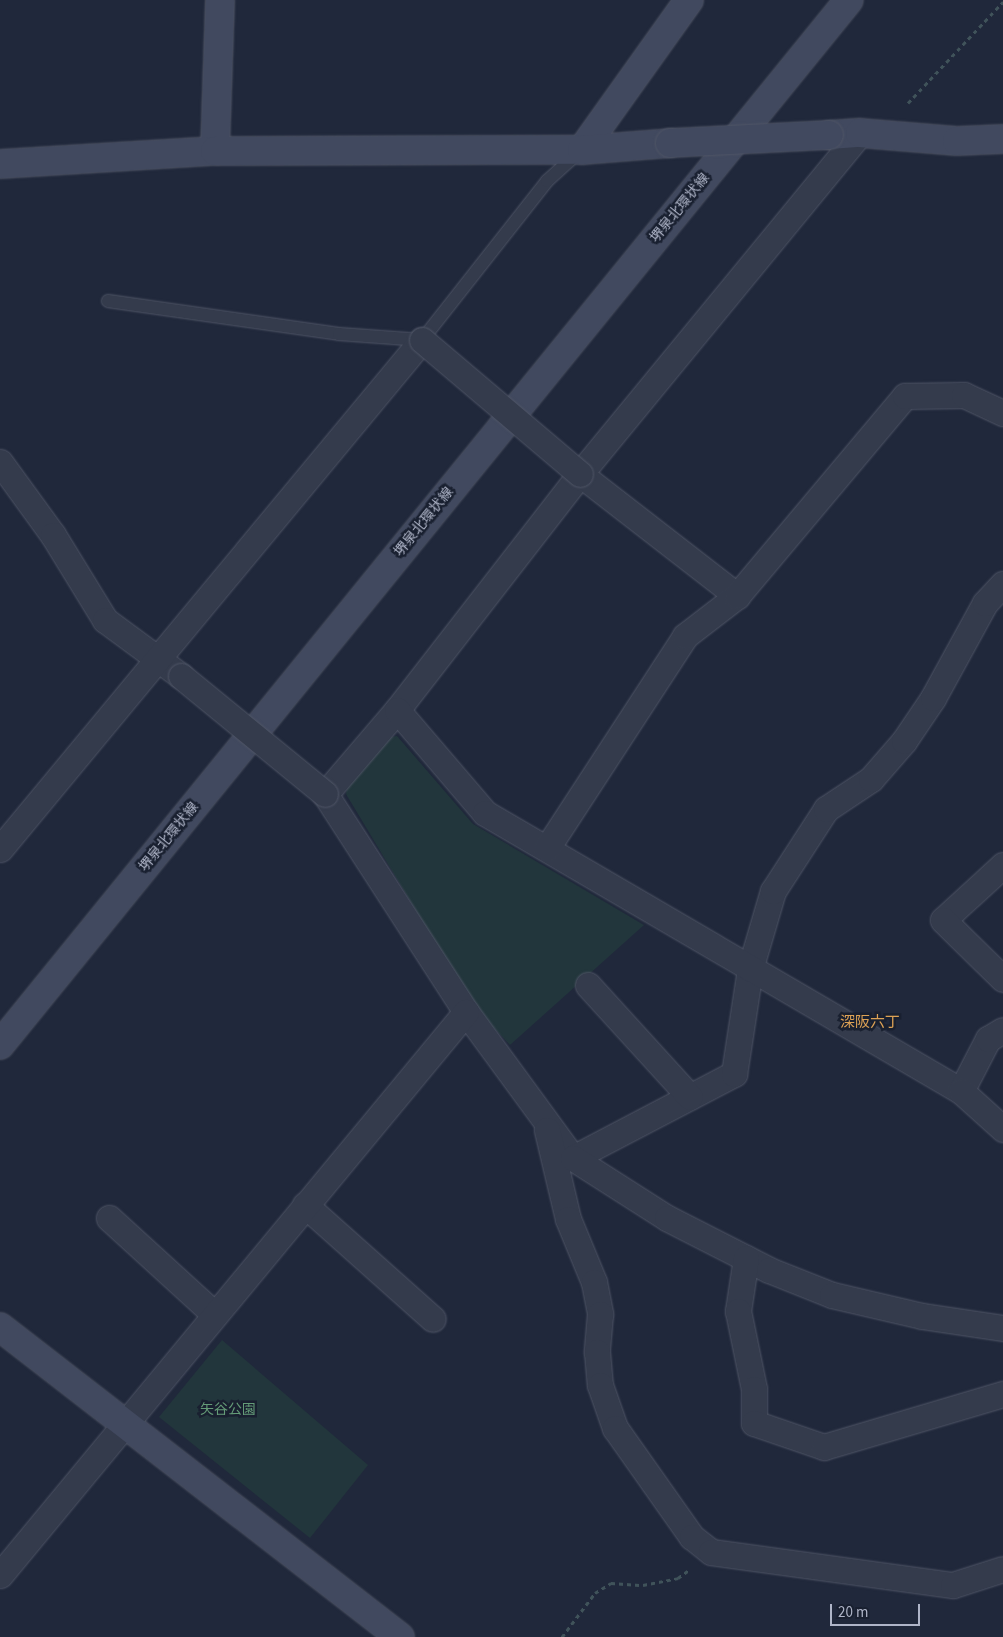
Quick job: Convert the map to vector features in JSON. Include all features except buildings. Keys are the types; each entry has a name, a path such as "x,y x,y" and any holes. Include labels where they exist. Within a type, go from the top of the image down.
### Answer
{"street":[{"path":"215,151 220,0"},
{"path":"582,150 689,0"},
{"name":"堺泉北環状線","path":"0,1045 849,0"},
{"path":"0,164 215,151 582,150 670,143 860,133 957,141 1003,139"},
{"path":"325,794 397,710 580,474 860,133"},
{"path":"0,849 155,659 422,340 580,474 737,596"},
{"path":"547,848 685,636 737,596 905,396 964,395 1003,413"},
{"path":"0,462 53,535 105,620 155,659 181,676 325,794 466,1012 573,1158 666,1218 746,1258 832,1295 922,1316 1003,1328"},
{"path":"573,1158 734,1074 750,970 773,891 826,809 871,779 904,740 934,698 985,603 1003,584"},
{"path":"397,710 485,813 750,970 961,1091 1003,1129"},
{"path":"1003,865 943,920 1003,978"},
{"path":"588,984 690,1097"},
{"path":"0,1574 466,1012"},
{"path":"961,1091 988,1039 1003,1030"},
{"path":"545,1120 568,1219 594,1282 600,1314 597,1352 600,1386 614,1428 692,1537 710,1552 953,1585 1003,1569"},
{"path":"305,1205 433,1319"},
{"path":"109,1218 214,1314"},
{"path":"746,1258 738,1311 754,1389 754,1423 824,1447 1003,1394"},
{"path":"0,1327 400,1637"}],"lane":[{"path":"108,301 339,334 422,340 547,181 582,150"}],"path":[{"path":"908,103 1003,2"},
{"path":"562,1637 595,1593 610,1583 643,1585 678,1578 710,1552"}],"green space":[{"path":"397,736 473,824 644,925 510,1045 473,1006 346,794 348,781 385,738"},
{"name":"矢谷公園","path":"222,1340 368,1465 310,1538 159,1417"}],"district":[{"name":"深阪六丁","path":"870,1023"}]}
